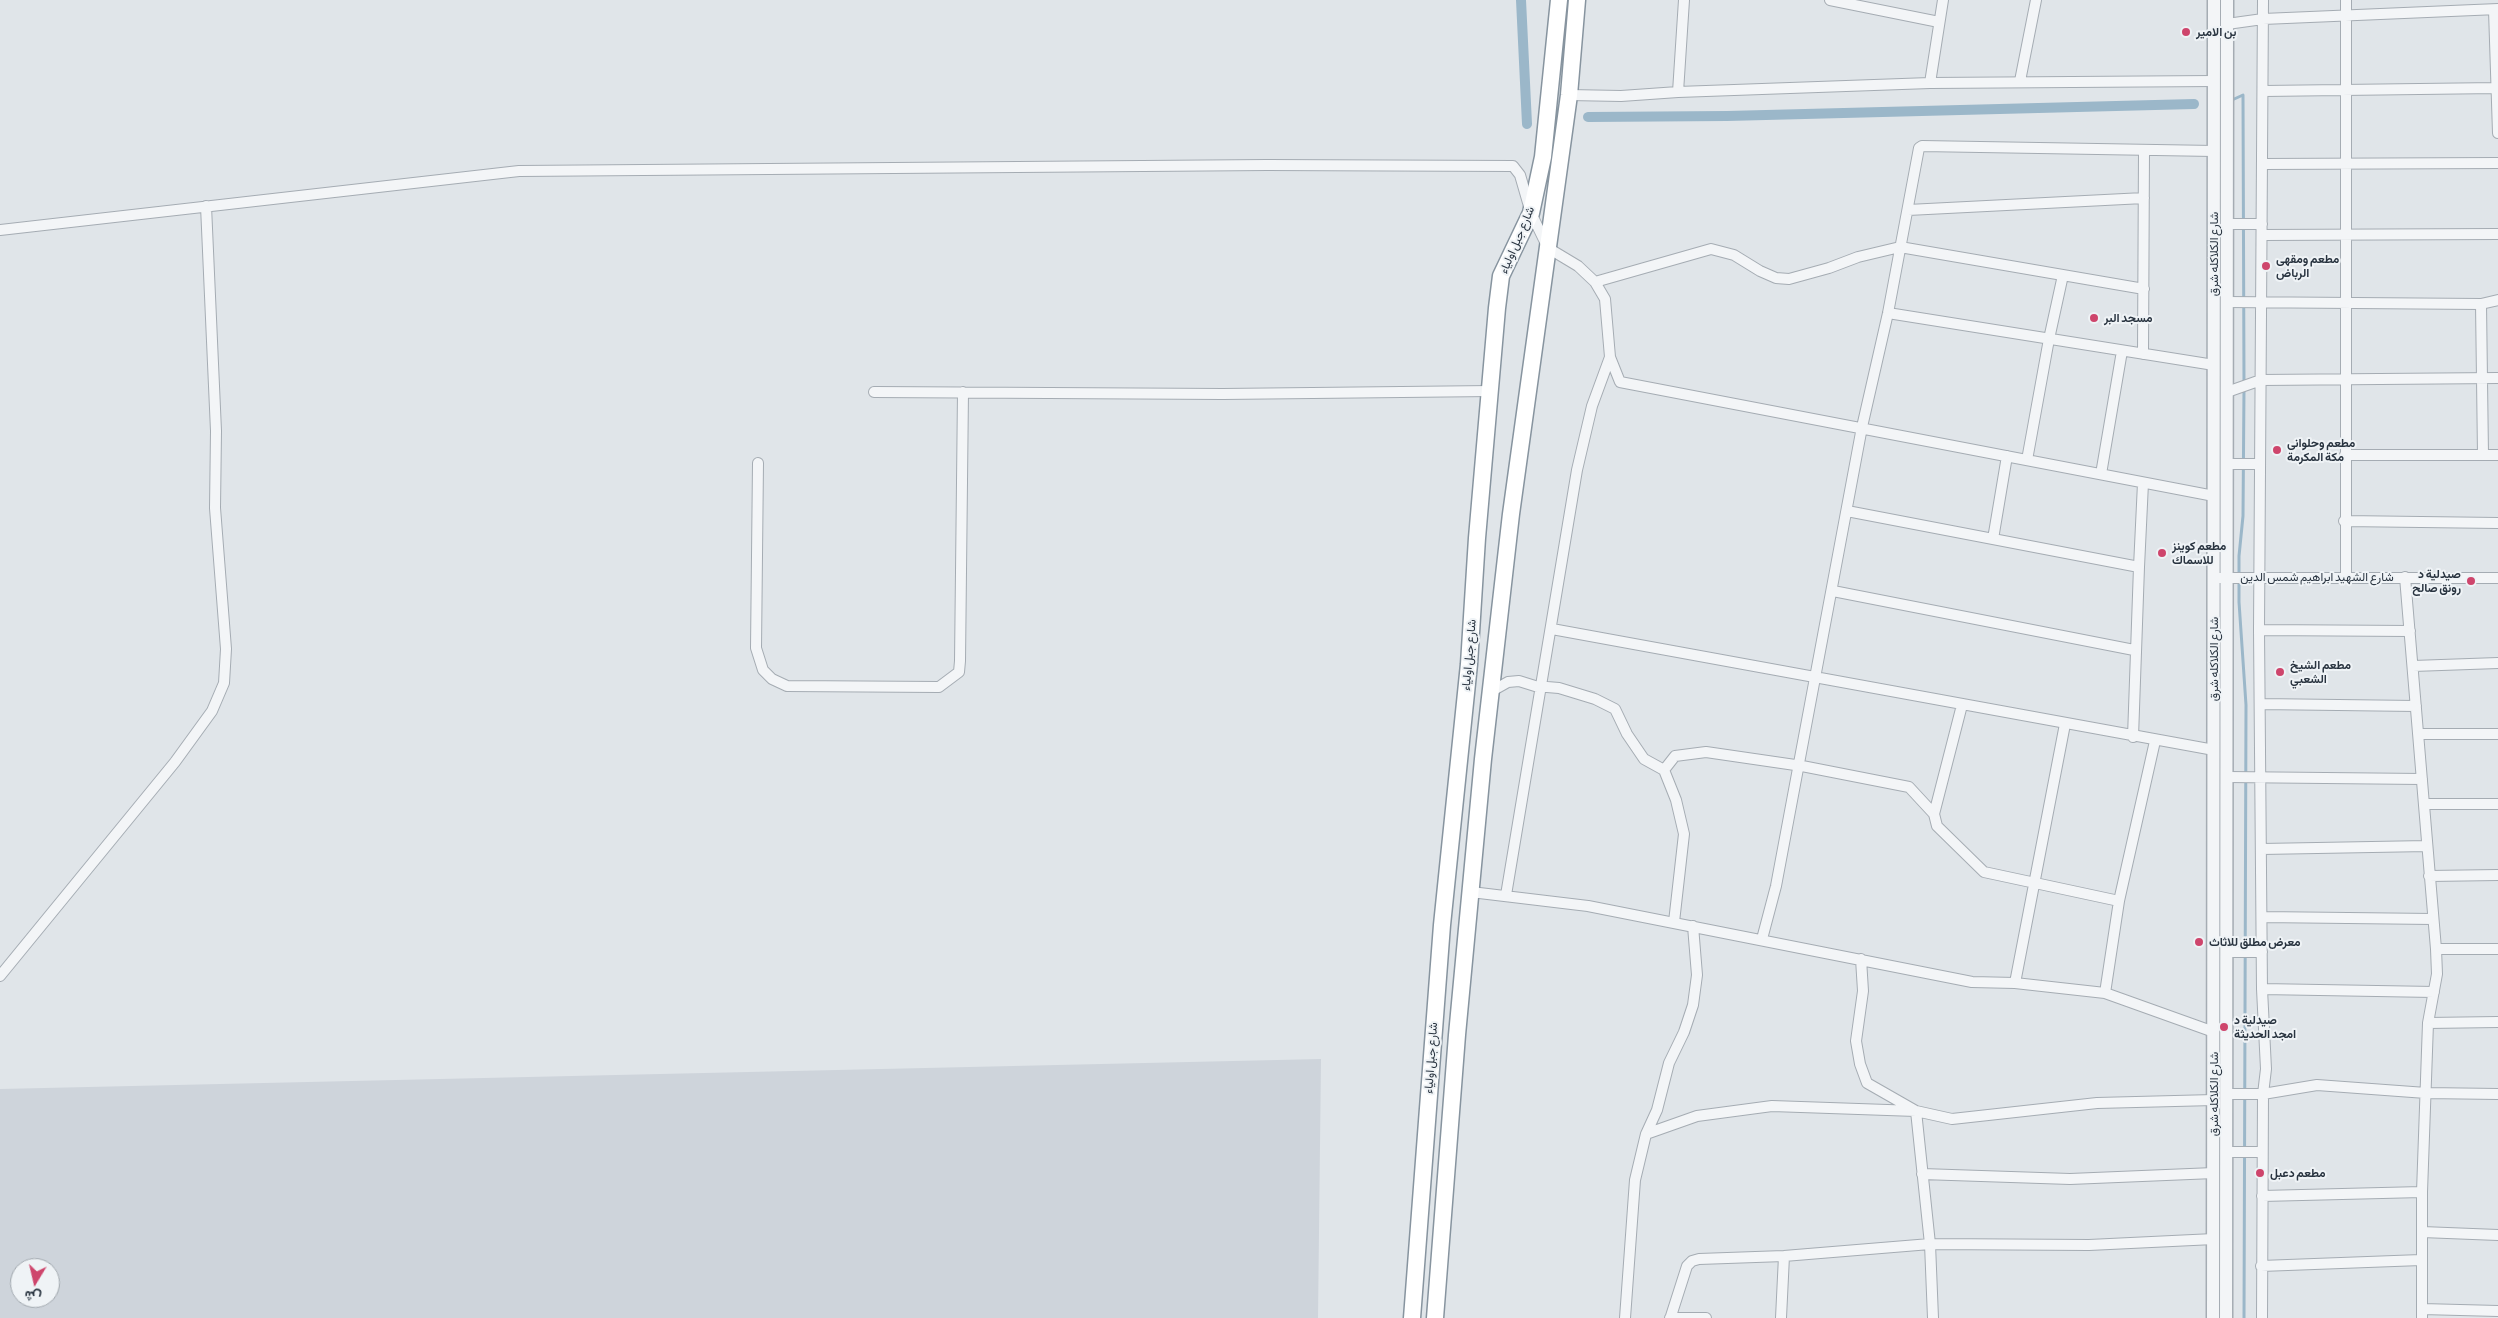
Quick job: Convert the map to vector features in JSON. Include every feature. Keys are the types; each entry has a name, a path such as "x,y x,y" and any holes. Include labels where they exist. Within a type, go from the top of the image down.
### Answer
{"highway":[{"name":"شارع جبل اولياء","path":"1412,1318 1442,926 1469,664 1477,538 1501,276 1531,213 1547,134 1559,0"},
{"name":"شارع جبل اولياء","path":"1435,1318 1470,892 1511,514 1569,95 1577,0"}],"street":[{"path":"1678,92 1684,0"},
{"path":"1830,0 1939,22"},
{"path":"1930,83 1944,0"},
{"path":"2020,82 2036,0"},
{"name":"شارع الكلاكله شرق","path":"2213,1318 2214,0"},
{"name":"شارع الكلاكله شرق","path":"2226,1318 2228,952 2227,0"},
{"path":"2262,1318 2262,1152 2263,1094 2266,1069 2262,989 2259,630 2264,91 2263,0"},
{"path":"2346,0 2347,377 2344,521 2346,577"},
{"path":"2227,24 2263,19 2496,10 2498,133"},
{"path":"1569,95 1621,96 1678,92 1930,83 2214,80"},
{"path":"2264,91 2497,88"},
{"path":"1762,939 1776,886 1833,591 1862,427 1888,313 1917,152 1922,146 2214,151"},
{"path":"2143,354 2144,150"},
{"path":"2263,164 2347,162 2498,163"},
{"path":"0,230 486,174 552,170 1513,166 1522,179 1531,213 1548,248 1578,266 1595,282 1605,299 1610,357 1620,382 2214,496"},
{"path":"1908,210 2144,198"},
{"path":"0,976 175,762 212,711 224,683 226,649 216,508 216,431 206,206"},
{"path":"2227,224 2262,224"},
{"path":"2262,235 2498,234"},
{"path":"1595,282 1710,249 1734,255 1760,271 1776,278 1789,279 1900,246 2144,289"},
{"path":"2027,460 2048,339 2064,275"},
{"path":"2227,302 2481,304 2498,300"},
{"path":"2481,304 2483,455"},
{"path":"1888,313 2214,365"},
{"path":"2101,474 2122,351"},
{"path":"1506,895 1552,629 1577,470 1592,406 1610,357"},
{"path":"2227,392 2261,380 2347,377 2498,378"},
{"path":"874,392 1223,394 1490,391"},
{"path":"758,463 756,648 764,670 772,679 787,686 939,687 959,672 960,662 963,392"},
{"path":"2345,454 2498,455"},
{"path":"1993,539 2007,456"},
{"path":"2226,464 2260,464"},
{"path":"2133,737 2134,650 2143,483"},
{"path":"1847,511 2139,567"},
{"path":"2344,521 2498,522"},
{"path":"2405,577 2436,950 2434,992 2428,1023 2422,1192 2422,1313 2480,1314 2498,1311"},
{"name":"شارع الشهيد ابراهيم شمس الدين","path":"2213,578 2498,578"},
{"path":"1833,591 2134,650"},
{"path":"1552,629 2133,737 2214,750"},
{"path":"2259,630 2410,631"},
{"path":"2412,666 2498,663"},
{"path":"1492,692 1508,682 1519,681 1542,687 1559,688 1586,696 1615,709 1644,760 1664,770 1676,800 1684,834 1674,922"},
{"path":"2260,704 2416,706"},
{"path":"1962,705 1934,814 1937,826 1976,868 1992,875 2119,901"},
{"path":"2015,983 2065,724"},
{"path":"2418,734 2498,734"},
{"path":"2105,993 2119,901 2155,741"},
{"path":"1664,770 1675,756 1706,752 1798,766 1908,787 1934,814"},
{"path":"2228,777 2422,779"},
{"path":"2424,804 2498,804"},
{"path":"2262,848 2427,846"},
{"path":"2430,876 2498,875"},
{"path":"1470,892 1588,906 1972,982 2015,983 2105,993 2214,1032"},
{"path":"2262,917 2433,919"},
{"path":"1625,1318 1635,1180 1646,1134 1657,1110 1669,1062 1684,1032 1693,1005 1697,975 1693,926"},
{"path":"2436,950 2498,949"},
{"path":"2228,952 2262,952"},
{"path":"1861,959 1863,991 1856,1041 1860,1064 1867,1083 1916,1111"},
{"path":"2262,989 2434,992"},
{"path":"2428,1023 2498,1022"},
{"path":"2227,1094 2263,1094 2317,1085 2426,1093 2498,1094"},
{"path":"1646,1134 1696,1116 1772,1106 1916,1111 1952,1119 2097,1103 2214,1100"},
{"path":"1916,1111 1930,1244 1933,1318"},
{"path":"2227,1152 2262,1152"},
{"path":"1922,1174 2070,1179 2214,1173"},
{"path":"2262,1196 2422,1192"},
{"path":"2422,1232 2498,1235"},
{"path":"1706,1318 1670,1317 1687,1266 1692,1261 1784,1256 1930,1244 2089,1245 2214,1239"},
{"path":"1782,1318 1784,1256"},
{"path":"2261,1266 2421,1260"}],"shaded area":[{"path":"1321,1059 1318,1318 0,1318 0,1089"}],"waterway":[{"path":"1521,0 1527,124"},
{"path":"2232,100 2243,95 2244,383"},
{"path":"1588,117 1727,116 2194,104"},
{"path":"2244,389 2243,516 2239,556 2239,602 2246,705 2244,1318"}],"place":[{"name":"بن الامير","path":"2186,32"},
{"name":"مطعم ومقهى الرباض","path":"2266,266"},
{"name":"مسجد البر","path":"2094,318"},
{"name":"مطعم وحلواني مكة المكرمة","path":"2277,450"},
{"name":"مطعم كوينز للاسماك","path":"2162,553"},
{"name":"صيدلية د رونق صالح","path":"2471,581"},
{"name":"مطعم الشيخ الشعبي","path":"2280,672"},
{"name":"معرض مطلق للاثاث","path":"2199,942"},
{"name":"صيدلية د امجد الحديثة","path":"2224,1027"},
{"name":"مطعم دعبل","path":"2260,1173"}]}
